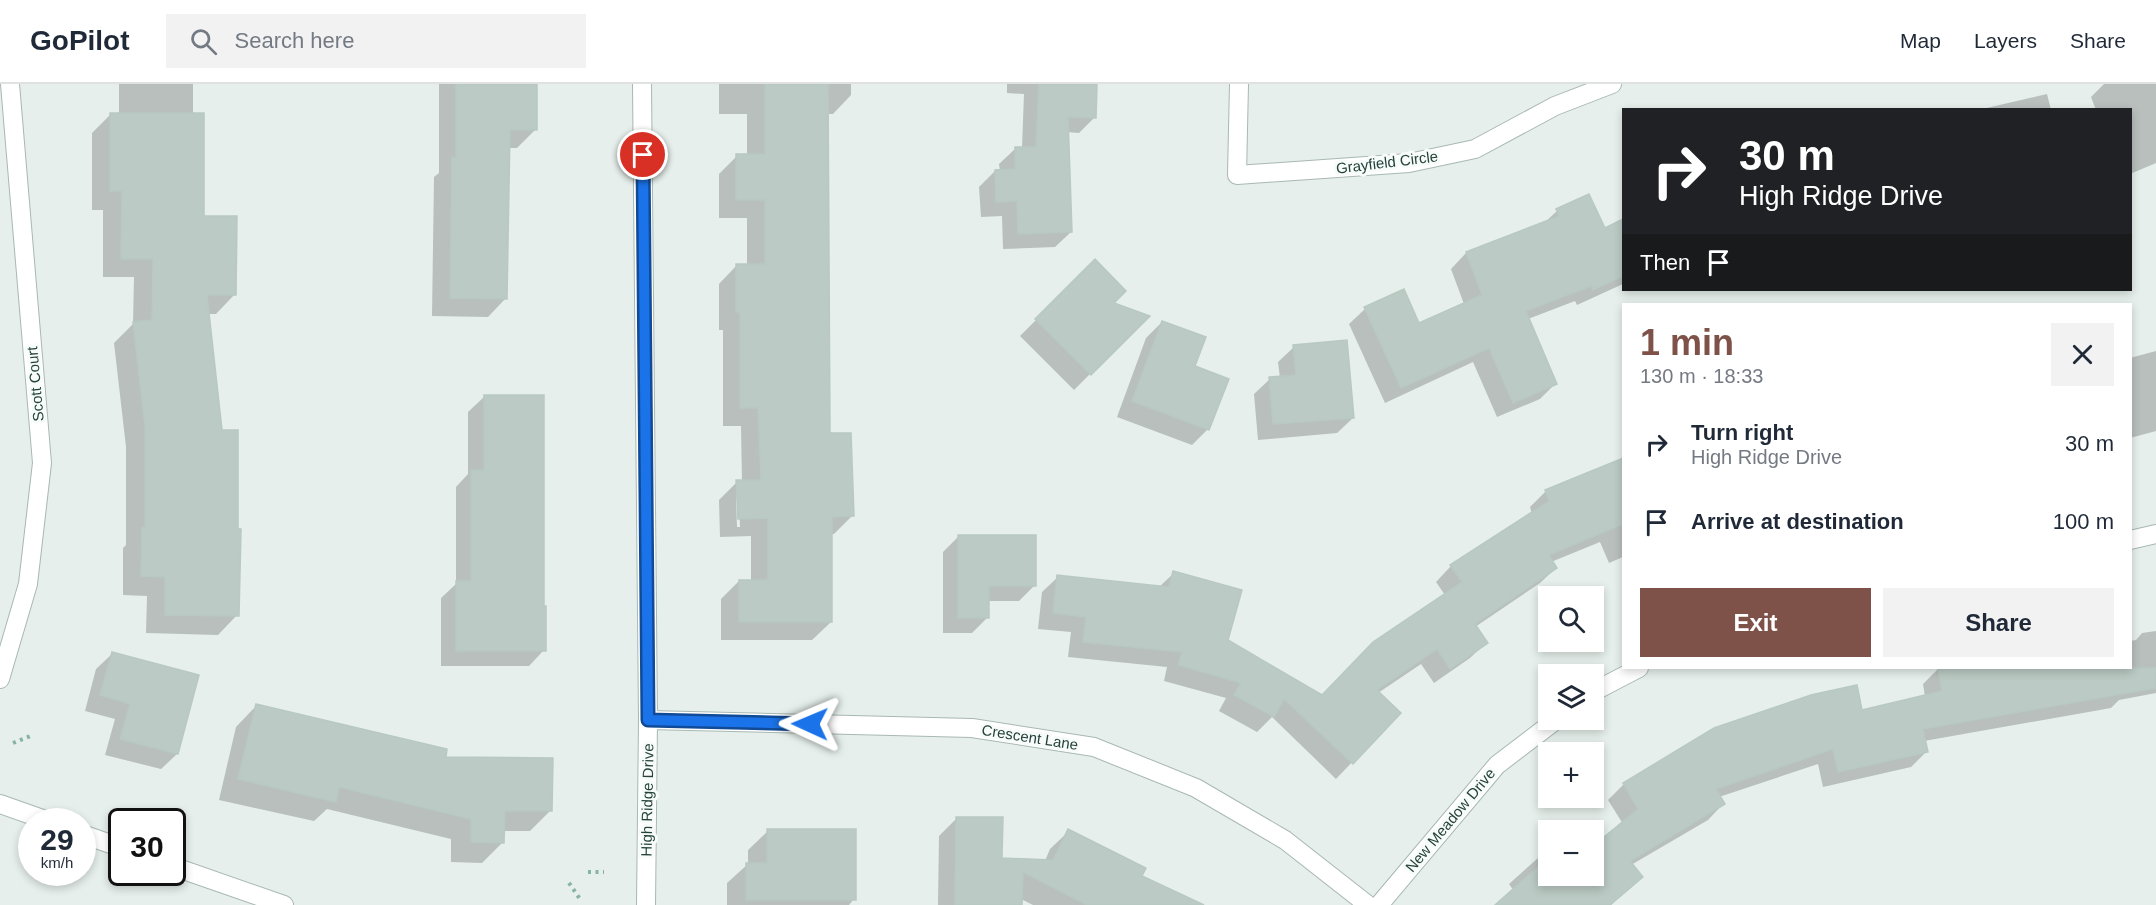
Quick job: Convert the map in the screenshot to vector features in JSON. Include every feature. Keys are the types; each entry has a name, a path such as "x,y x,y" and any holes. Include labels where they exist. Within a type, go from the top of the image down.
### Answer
{"street":[{"name":"Scott Court","path":"0,679 28,584 42,463 10,84"},
{"name":"High Ridge Drive","path":"642,84 648,720 646,905"},
{"name":"Grayfield Circle","path":"1239,84 1237,175 1409,162 1475,149 1555,105 1612,84"},
{"path":"2132,540 2156,534"},
{"path":"1604,686 1637,669"},
{"name":"Crescent Lane","path":"648,720 972,728 1094,747 1196,788 1285,840 1368,905"},
{"name":"New Meadow Drive","path":"1379,905 1497,765 1543,730"},
{"path":"0,804 18,810"},
{"path":"186,872 241,898 284,905"}],"path":[{"path":"13,743 33,735"},
{"path":"588,872 604,872"},
{"path":"569,883 580,899"}],"building":[{"path":"456,84 537,84 537,130 510,130 507,299 450,298 452,157 456,158"},
{"path":"765,84 828,84 830,433 851,433 854,516 832,517 832,622 739,622 739,580 768,580 768,518 738,519 736,480 761,480 758,408 740,408 740,312 736,312 736,264 765,264 765,200 736,200 736,154 765,154"},
{"path":"1039,84 1097,84 1096,118 1068,117 1072,232 1018,234 1017,201 996,202 995,170 1015,169 1015,147 1036,147"},
{"path":"110,113 204,113 204,216 237,216 236,295 207,295 222,430 238,430 238,529 241,529 239,616 165,615 165,577 141,576 142,527 145,527 145,427 133,322 152,320 153,259 121,259 122,191 110,191"},
{"path":"1589,194 1605,228 1622,220 1622,276 1593,290 1591,286 1526,311 1557,384 1513,403 1489,348 1401,388 1364,307 1404,289 1419,323 1482,295 1466,252 1559,216 1556,209"},
{"path":"1095,259 1126,291 1114,303 1150,316 1091,375 1035,319"},
{"path":"1162,321 1206,337 1195,366 1229,379 1209,430 1132,401"},
{"path":"1347,340 1354,418 1273,424 1269,377 1296,375 1293,345"},
{"path":"484,395 544,395 546,651 456,651 456,581 471,581 471,470 484,470"},
{"path":"1622,458 1622,524 1549,555 1557,568 1475,624 1488,643 1450,669 1437,649 1377,690 1401,713 1353,764 1284,699 1274,717 1234,695 1241,683 1178,665 1182,652 1083,642 1086,617 1053,613 1057,575 1169,587 1173,571 1242,590 1228,640 1322,695 1373,642 1462,582 1450,565 1549,501 1545,490"},
{"path":"958,535 1036,535 1036,586 989,586 989,618 958,618"},
{"path":"112,652 199,675 178,754 120,739 130,704 100,695"},
{"path":"2156,668 2156,688 1923,729 1928,752 1838,772 1833,749 1716,789 1725,804 1630,861 1643,877 1610,905 1495,905 1538,867 1538,886 1604,886 1604,837 1638,809 1623,783 1714,728 1811,695 1857,685 1862,710 1942,691 1938,669"},
{"path":"256,704 447,749 446,757 553,758 552,811 505,811 504,843 471,842 471,819 339,787 336,802 238,779"},
{"path":"956,817 1003,817 1002,858 1053,860 1068,829 1146,868 1142,876 1204,905 1087,905 1023,872 1022,905 955,905"},
{"path":"767,829 856,829 856,900 746,900 746,863 767,863"}],"route":[{"path":"643,155 648,720 810,724"}]}
